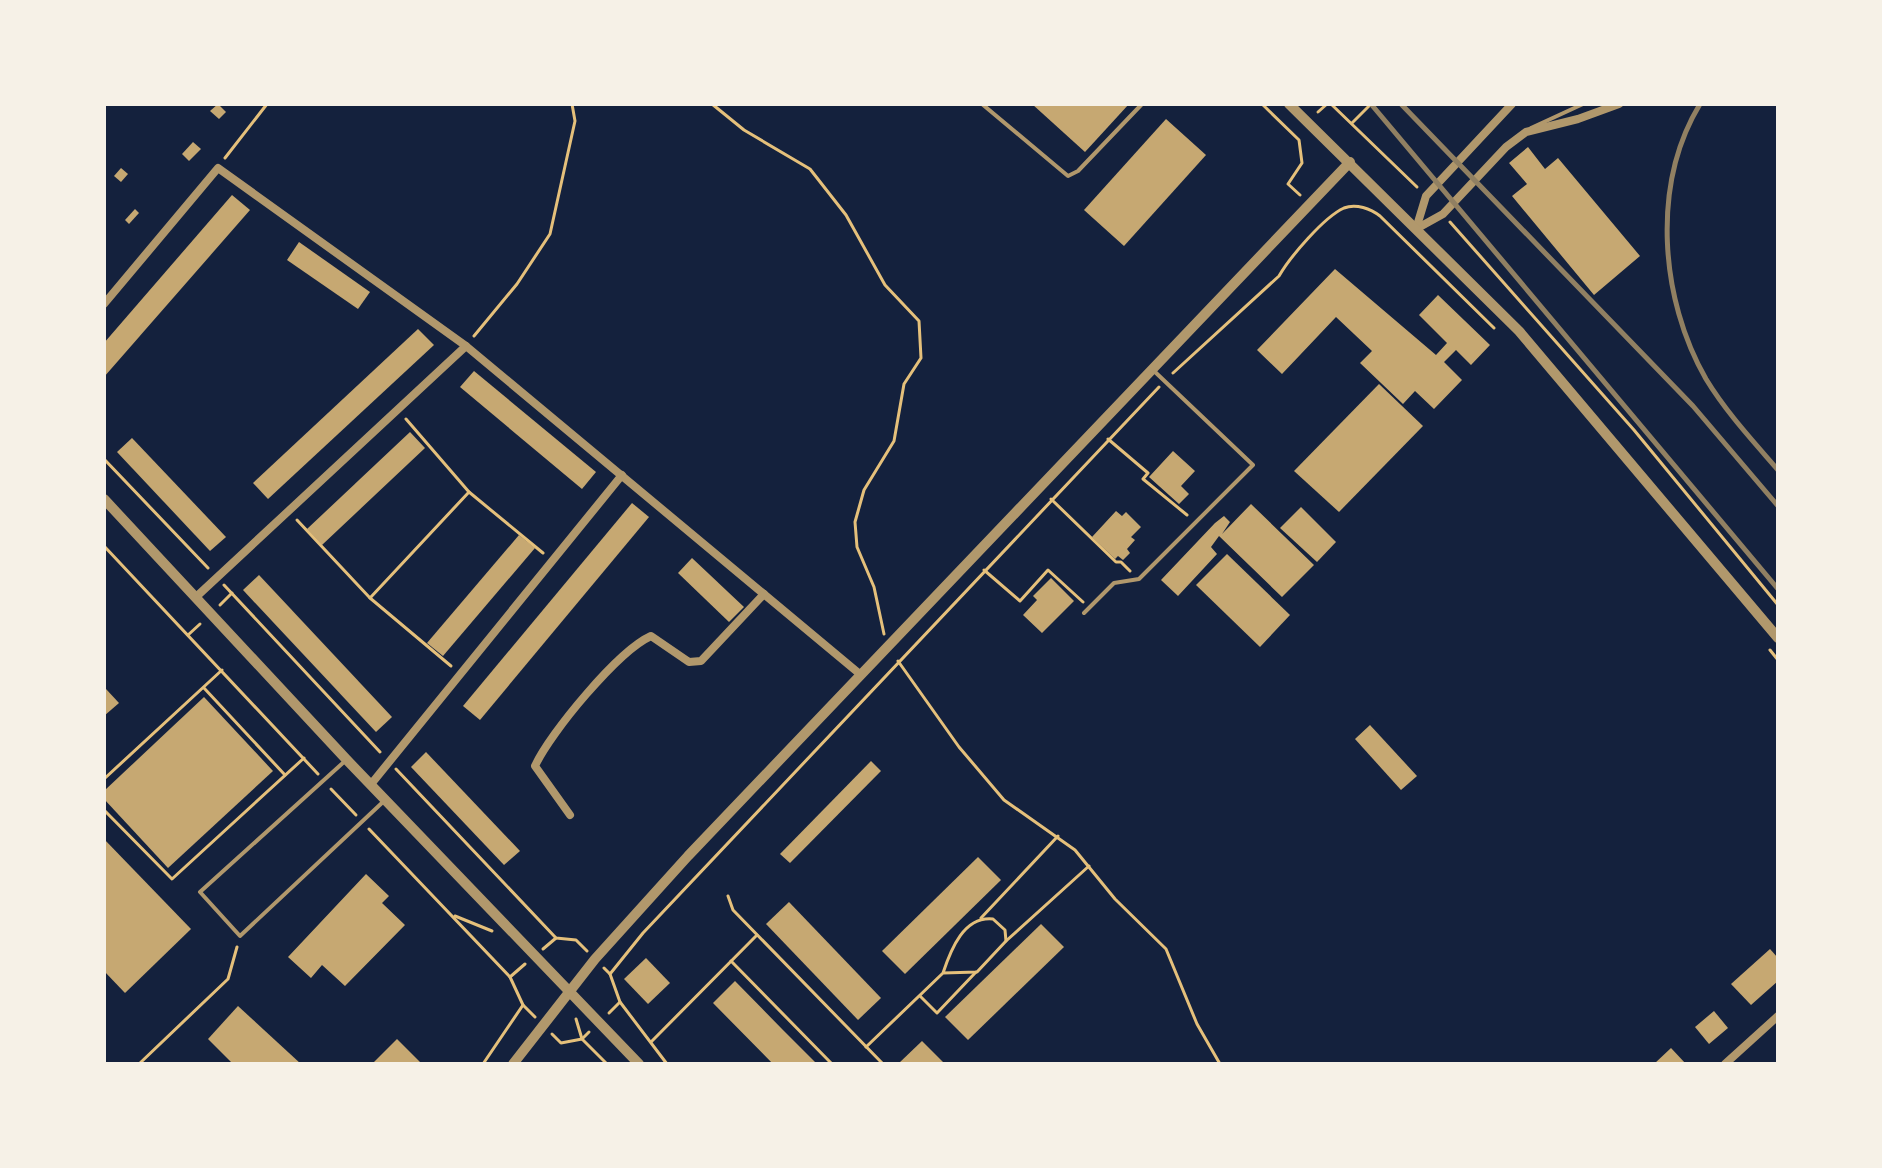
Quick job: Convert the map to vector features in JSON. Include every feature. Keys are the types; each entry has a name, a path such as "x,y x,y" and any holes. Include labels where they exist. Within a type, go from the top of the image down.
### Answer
{"street":[{"path":"1289,104 1519,331 1778,638"},
{"path":"1416,229 1426,196 1512,104"},
{"path":"1416,229 1443,214 1506,147 1526,132 1578,119 1618,104"},
{"path":"513,1064 569,991 657,889 1350,162"},
{"path":"104,304 218,168 466,346 861,675"},
{"path":"196,597 466,346"},
{"path":"372,783 622,475"},
{"path":"104,499 346,759 639,1064"},
{"path":"570,815 535,766 542,750 632,644 651,636 689,662 701,661 764,594"},
{"path":"1725,1064 1778,1016"}],"lane":[{"path":"982,104 1068,176 1078,171 1142,104"},
{"path":"1526,132 1539,122 1583,104"},
{"path":"1084,613 1114,583 1139,579 1253,465 1152,370"},
{"path":"346,759 200,892 240,936 387,799"}],"path":[{"path":"218,168 267,104"},
{"path":"466,346 517,284 550,234 575,121 572,104"},
{"path":"712,104 744,130 810,169 846,215 885,285 919,321 921,358 904,384 894,441 864,490 855,522 857,547 874,587 888,647 936,717 1004,800 1058,836 1090,866 1115,899 1166,949 1197,1024 1220,1064"},
{"path":"1262,104 1299,140 1302,163 1288,184 1327,223"},
{"path":"1331,104 1426,196"},
{"path":"1352,123 1371,104"},
{"path":"1443,214 1634,430 1778,605"},
{"path":"397,410 469,492 552,561"},
{"path":"1108,439 1148,473 1143,479 1197,524"},
{"path":"370,598 469,492"},
{"path":"1051,499 1116,562 1121,562 1139,579"},
{"path":"288,511 370,598 460,674"},
{"path":"104,546 510,977 523,1005 561,1043 582,1039 607,1064"},
{"path":"984,570 1020,601 1048,570 1089,608"},
{"path":"104,779 222,670"},
{"path":"204,688 285,775"},
{"path":"104,810 172,879 304,758"},
{"path":"866,1047 943,973 951,950 968,927 981,918 1058,836"},
{"path":"920,996 937,1013 1006,941 1090,866"},
{"path":"728,896 733,910 883,1064"},
{"path":"451,915 484,929 515,935"},
{"path":"981,918 993,919 1005,930 1006,941"},
{"path":"651,1042 757,935"},
{"path":"139,1064 228,979 240,936"},
{"path":"731,961 832,1064"},
{"path":"943,973 977,972"},
{"path":"483,1064 523,1005"}],"building":[{"path":"218,104 226,112 219,119 210,111"},
{"path":"1032,104 1129,104 1085,152"},
{"path":"1166,119 1206,155 1124,246 1084,210"},
{"path":"193,142 201,149 189,161 182,154"},
{"path":"1528,147 1545,169 1558,158 1640,256 1594,295 1512,196 1527,184 1509,163"},
{"path":"121,168 128,174 121,182 114,176"},
{"path":"232,195 250,210 104,377 104,343"},
{"path":"135,209 139,213 129,224 125,220"},
{"path":"299,242 370,292 358,309 287,260"},
{"path":"1335,269 1436,355 1447,343 1419,315 1438,295 1490,345 1471,365 1456,350 1444,362 1462,380 1434,409 1415,391 1403,404 1360,363 1372,351 1336,317 1282,374 1257,350"},
{"path":"418,329 434,345 268,499 253,483"},
{"path":"474,371 596,472 582,489 460,387"},
{"path":"1379,384 1423,426 1339,512 1294,471"},
{"path":"410,432 425,448 322,545 307,529"},
{"path":"132,438 226,537 210,551 117,452"},
{"path":"1173,451 1195,471 1181,486 1189,494 1179,504 1149,477"},
{"path":"632,503 649,517 480,720 463,706"},
{"path":"1251,504 1314,565 1282,597 1219,536 1211,547 1217,554 1178,596 1161,580 1215,523 1224,516 1230,522 1222,534"},
{"path":"1301,507 1336,542 1317,562 1280,528"},
{"path":"1116,511 1122,516 1126,512 1141,527 1131,537 1135,540 1127,549 1130,553 1123,560 1118,556 1115,559 1092,537"},
{"path":"519,535 535,548 443,656 427,643"},
{"path":"1227,554 1290,615 1260,647 1196,585"},
{"path":"692,558 744,607 729,622 678,573"},
{"path":"259,575 392,717 376,732 243,590"},
{"path":"1051,578 1074,601 1042,633 1023,615 1037,600 1033,596"},
{"path":"106,689 119,703 104,716 104,691"},
{"path":"204,697 273,771 168,868 104,799 104,791"},
{"path":"1370,725 1417,776 1401,790 1355,739"},
{"path":"426,752 520,851 504,865 411,767"},
{"path":"871,761 881,771 790,863 780,854"},
{"path":"104,839 191,929 125,993 104,971"},
{"path":"978,857 1001,880 905,974 882,951"},
{"path":"366,874 389,896 382,903 405,925 345,986 322,965 311,978 288,957"},
{"path":"789,902 881,998 858,1020 766,924"},
{"path":"1041,924 1064,947 968,1040 945,1017"},
{"path":"1770,949 1778,958 1778,981 1751,1005 1731,984"},
{"path":"646,958 670,983 648,1004 624,979"},
{"path":"735,981 817,1064 773,1064 713,1003"},
{"path":"238,1006 301,1064 233,1064 208,1039"},
{"path":"1714,1011 1728,1028 1709,1044 1695,1027"},
{"path":"397,1039 422,1064 372,1064"},
{"path":"922,1041 945,1064 898,1064"},
{"path":"1671,1048 1686,1064 1654,1064"}],"railway":[{"path":"1371,104 1778,589"},
{"path":"1401,104 1693,406 1778,506"},
{"path":"1700,104 1684,136 1674,170 1668,206 1667,242 1671,278 1679,314 1706,379 1731,415 1778,470"}]}
